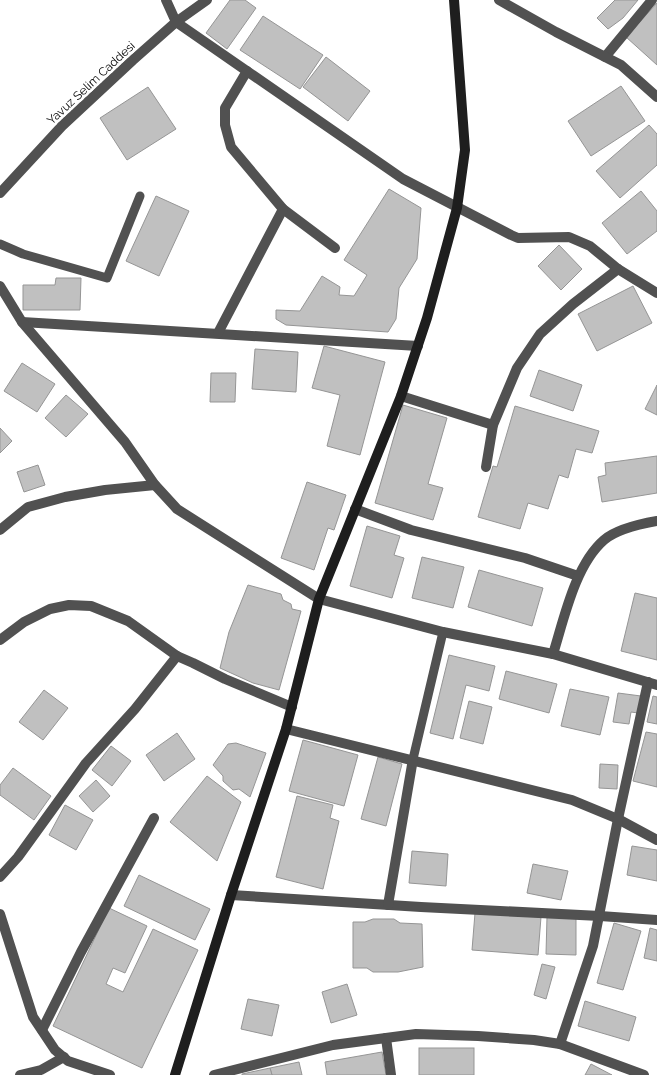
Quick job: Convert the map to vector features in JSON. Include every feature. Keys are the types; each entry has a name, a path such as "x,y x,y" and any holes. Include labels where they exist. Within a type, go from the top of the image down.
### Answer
{"main road":[{"path":"175,1075 231,895 286,729 319,600 418,346 457,208 465,150 454,0"}],"street":[{"path":"166,0 176,22 403,179 499,230 518,238 569,237 590,246 618,269 657,293"},
{"name":"Yavuz Selim Caddesi","path":"0,193 62,126 176,22 207,0"},
{"path":"499,0 621,65 657,98"},
{"path":"605,56 652,0"},
{"path":"247,71 225,108 225,125 231,146 283,209 335,248"},
{"path":"218,333 283,209"},
{"path":"486,467 493,426 517,368 540,334 573,304 618,269"},
{"path":"0,286 22,322 125,442 155,485 177,509 319,600 443,632 553,654 653,683 618,819 593,946 560,1044"},
{"path":"22,322 418,346"},
{"path":"400,396 493,426"},
{"path":"0,530 28,507 65,497 105,490 155,485"},
{"path":"355,509 411,530 525,558 578,576"},
{"path":"553,654 578,576 590,555 605,539 636,524 657,521"},
{"path":"0,640 24,622 50,609 69,605 91,606 128,621 177,656 225,679 292,707"},
{"path":"0,877 18,858 86,763 134,709 177,656"},
{"path":"286,729 572,800 618,819 657,840"},
{"path":"388,904 413,759"},
{"path":"42,1030 81,952 154,818"},
{"path":"231,895 657,920"},
{"path":"0,914 33,1017 55,1050 68,1061 110,1075"},
{"path":"214,1075 333,1045 416,1034 478,1036 560,1044 644,1075"},
{"path":"386,1038 391,1075"},
{"path":"20,1075 41,1070 64,1057"}],"lane":[{"path":"0,244 23,254 107,278 140,196"},
{"path":"413,759 443,632"}],"building":[{"path":"230,0 245,0 256,8 227,49 206,33"},
{"path":"615,0 638,0 623,18 608,29 597,18"},
{"path":"657,3 657,65 626,37"},
{"path":"263,16 323,55 300,89 240,50"},
{"path":"326,57 370,91 348,121 303,87"},
{"path":"621,86 645,121 591,156 568,121"},
{"path":"148,87 176,129 127,160 100,118"},
{"path":"649,125 657,134 657,165 620,198 596,171"},
{"path":"389,189 421,208 417,259 399,288 396,319 388,332 286,325 276,319 276,310 300,311 322,276 340,287 339,295 354,296 367,275 344,260"},
{"path":"641,191 657,211 657,231 627,254 602,223"},
{"path":"156,196 189,211 159,276 126,261"},
{"path":"559,245 582,269 561,290 538,266"},
{"path":"56,278 81,278 80,310 23,310 23,285 55,285"},
{"path":"633,286 652,323 597,351 578,314"},
{"path":"324,346 385,362 360,455 327,446 340,395 312,388"},
{"path":"255,349 298,352 296,392 252,389"},
{"path":"22,363 55,384 37,412 4,391"},
{"path":"539,370 582,385 573,411 530,396"},
{"path":"211,373 236,373 235,402 210,402"},
{"path":"657,385 657,415 645,409"},
{"path":"66,395 88,414 66,437 45,418"},
{"path":"403,405 447,418 428,484 443,488 433,520 375,503"},
{"path":"515,406 599,431 592,453 576,449 568,478 559,475 548,509 528,503 520,529 478,517 493,466 497,467"},
{"path":"0,428 12,441 0,453"},
{"path":"657,456 657,493 602,502 598,477 606,475 605,463"},
{"path":"38,465 45,485 24,492 17,472"},
{"path":"307,482 346,495 334,530 328,528 314,570 281,558"},
{"path":"367,526 400,536 394,555 404,558 392,598 350,586"},
{"path":"422,557 464,567 453,608 412,598"},
{"path":"479,570 543,588 532,626 468,607"},
{"path":"248,585 281,594 283,600 291,604 292,609 301,611 279,690 253,683 220,668 229,632"},
{"path":"635,593 657,598 657,660 621,651"},
{"path":"449,655 495,666 489,691 466,685 453,739 430,733"},
{"path":"506,671 557,684 549,713 499,699"},
{"path":"570,689 609,697 600,735 561,726"},
{"path":"44,690 68,708 43,740 19,722"},
{"path":"618,693 641,696 638,713 631,712 629,724 613,722"},
{"path":"653,696 657,697 657,724 647,722"},
{"path":"469,701 492,707 483,744 460,738"},
{"path":"646,732 657,734 657,787 633,781"},
{"path":"177,733 195,759 164,781 146,755"},
{"path":"303,740 358,755 344,806 289,791"},
{"path":"236,743 266,753 250,797 239,789 233,790 223,781 223,776 213,765 228,744"},
{"path":"111,746 131,761 112,786 92,770"},
{"path":"378,757 402,764 386,826 361,819"},
{"path":"600,764 618,765 617,789 599,788"},
{"path":"13,768 51,796 34,820 0,795 0,785"},
{"path":"207,776 241,802 217,861 170,822"},
{"path":"96,780 110,796 93,812 79,796"},
{"path":"297,796 333,805 330,818 339,821 323,889 276,877"},
{"path":"65,805 93,820 76,850 49,835"},
{"path":"632,846 657,850 657,881 627,875"},
{"path":"412,851 448,854 446,886 409,883"},
{"path":"533,864 568,871 561,900 527,893"},
{"path":"139,875 210,909 195,940 124,906"},
{"path":"109,908 147,926 125,973 113,968 106,984 123,992 153,929 198,950 142,1068 53,1026"},
{"path":"475,913 541,917 538,955 472,950"},
{"path":"547,917 576,918 576,955 546,954"},
{"path":"373,919 394,919 400,923 422,924 423,967 398,972 373,972 367,968 353,968 353,922 365,922"},
{"path":"614,923 641,931 623,990 597,983"},
{"path":"650,928 657,930 657,961 644,958"},
{"path":"542,964 555,967 546,999 534,995"},
{"path":"347,984 357,1015 331,1023 322,992"},
{"path":"248,999 279,1005 272,1036 241,1029"},
{"path":"585,1001 636,1017 629,1041 578,1026"},
{"path":"419,1048 474,1048 474,1075 419,1075"},
{"path":"382,1052 386,1075 327,1075 325,1062"},
{"path":"299,1062 302,1075 272,1075 270,1068"},
{"path":"591,1064 612,1075 585,1075"},
{"path":"270,1068 272,1075 242,1075 242,1074"}]}
